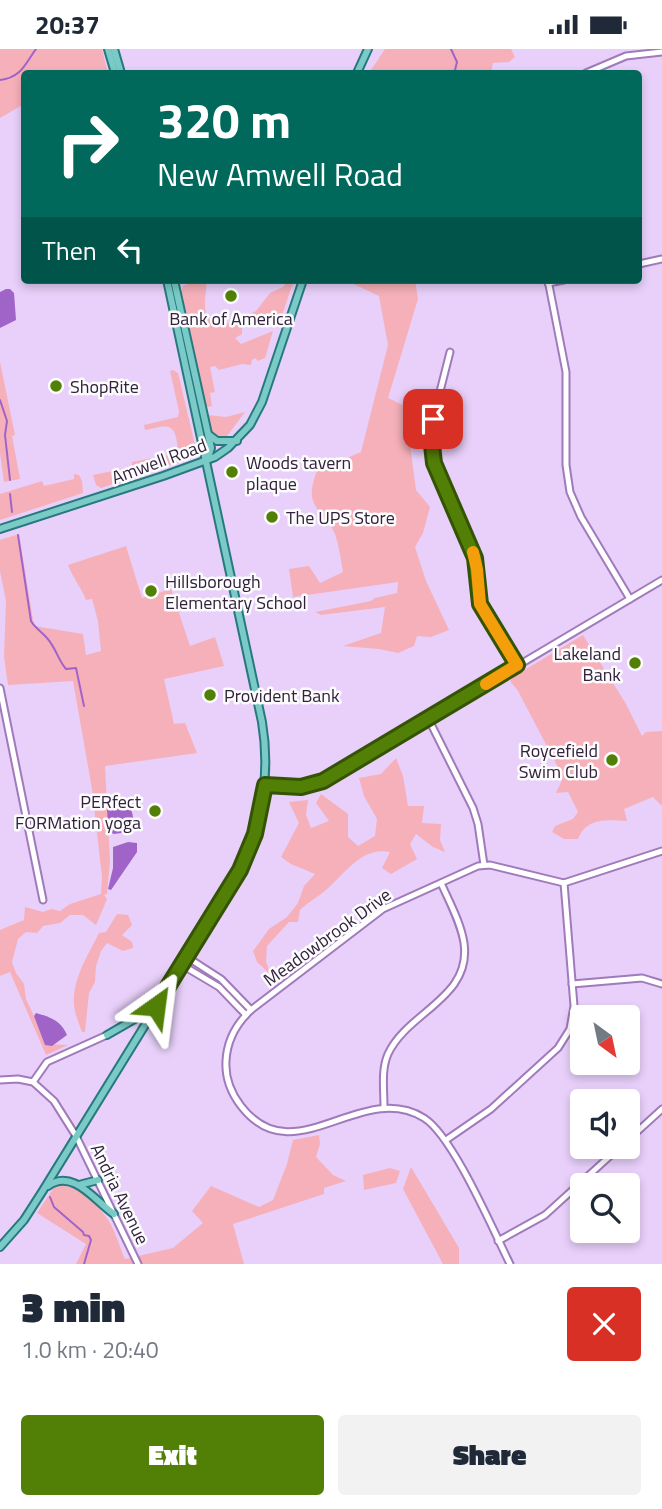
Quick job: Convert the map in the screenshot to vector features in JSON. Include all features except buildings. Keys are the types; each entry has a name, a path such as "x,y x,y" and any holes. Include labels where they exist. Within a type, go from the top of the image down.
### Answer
{"main road":[{"path":"108,49 114,70"},
{"path":"114,49 120,70"},
{"path":"358,70 368,49"},
{"path":"0,1247 24,1220 42,1192 246,859 255,834 265,785 266,748 262,722 208,460 168,284"},
{"path":"175,284 211,448 208,460"},
{"name":"Amwell Road","path":"0,529 219,455 250,425 262,402 302,284"},
{"path":"208,434 218,441 236,440"},
{"path":"107,1035 156,1006"},
{"path":"42,1192 57,1180 67,1179 79,1185 114,1214"},
{"path":"79,1185 98,1180"}],"street":[{"path":"593,70 626,56 662,52"},
{"path":"642,263 662,259"},
{"path":"548,284 566,372 566,465 570,492 581,517 629,599"},
{"path":"450,352 432,427 434,463 475,558 480,604 517,665"},
{"path":"265,785 301,787 323,781 662,580"},
{"path":"0,688 43,900"},
{"path":"428,718 476,815 484,865 564,883 662,851"},
{"name":"Meadowbrook Drive","path":"484,865 383,909 251,1010 231,1036 226,1070 229,1086 245,1111 257,1121 276,1129 302,1132 370,1109 384,1107 416,1114 431,1122 446,1140 510,1264"},
{"path":"384,1107 384,1072 391,1049 399,1038 449,992 459,977 464,962 463,935 441,883"},
{"path":"446,1140 491,1109 562,1043 570,1029 574,1014 564,883"},
{"path":"187,957 221,979 251,1010"},
{"path":"182,965 219,987 246,1015"},
{"path":"572,984 642,978 662,984"},
{"path":"0,1080 33,1082 47,1062 107,1035"},
{"name":"Andria Avenue","path":"33,1082 54,1101 76,1136 138,1264"},
{"path":"640,1129 662,1109"},
{"path":"498,1241 545,1215 607,1159"}],"shaded area":[{"path":"0,49 102,49 107,70 21,70 21,106 0,118"},
{"path":"385,49 511,49 515,57 509,62 493,63 492,70 371,70"},
{"path":"207,284 206,314 214,324 222,326 256,311 270,293 285,284 293,284 279,324 274,313 242,328 242,334 235,338 241,344 273,331 265,358 258,361 255,358 251,365 242,364 219,370 215,366 210,367 215,392 210,393 212,406 208,407 205,405 181,292 183,286"},
{"path":"354,284 416,284 418,299 388,398 405,406 416,490 430,507 423,533 415,547 426,581 449,630 431,637 417,636 414,646 398,653 343,646 381,633 385,607 321,615 315,612 397,593 398,582 293,597 289,569 309,566 320,583 343,572 335,534 313,501 313,484 317,471 361,452 388,345 379,296"},
{"path":"6,289 14,293 16,320 0,328 0,292"},
{"path":"0,362 15,435 12,436 20,479 4,482 0,453"},
{"path":"170,371 178,373 195,445 194,454 190,458 101,488 96,485 93,475 132,467 132,462 173,454 178,449 172,429 165,426 145,430 144,425 178,417"},
{"path":"245,412 227,436 213,436 208,415 226,417"},
{"path":"74,474 79,475 82,481 83,493 0,520 0,494 42,481 44,486 74,479"},
{"path":"19,534 34,626 83,634 86,655 101,651 98,621 92,599 86,600 68,565 126,546 142,598 171,589 190,646 215,637 224,666 164,679 174,724 185,723 197,753 105,766 110,861 107,894 104,895 107,899 96,925 83,915 70,915 60,923 43,926 37,933 26,932 18,939 12,962 24,984 26,999 47,1044 68,1045 46,1055 10,972 0,976 0,930 24,920 25,907 43,912 51,909 60,911 70,904 101,894 102,877 92,789 73,681 8,685 4,657 6,601 0,571 0,540"},
{"path":"583,635 626,704 642,736 646,732 662,731 662,806 653,797 624,809 627,821 598,821 587,827 578,839 564,839 552,832 555,826 573,819 578,812 568,792 556,793 562,775 518,691 510,681"},
{"path":"396,758 403,776 408,806 424,806 422,823 441,824 440,840 445,852 416,834 410,844 417,859 391,874 382,868 390,852 380,851 362,857 300,910 298,922 289,922 267,946 266,962 271,975 257,962 253,951 269,929 287,917 298,903 304,886 315,874 281,857 299,823 289,802 308,800 306,815 311,828 329,821 316,803 321,794 348,814 348,837 358,846 375,836 377,819 364,796 359,778 381,774"},
{"path":"128,805 135,828 131,832 113,834 108,826 107,809"},
{"path":"128,842 137,843 137,852 111,890 108,889 113,868 113,847"},
{"path":"117,914 128,915 132,925 122,935 132,942 133,948 123,951 107,943 101,951 95,982 89,993 85,1032 82,1032 74,1005 78,977 99,933 106,932"},
{"path":"36,1013 55,1020 67,1035 52,1046 45,1045 34,1016"},
{"path":"319,1135 320,1144 316,1157 333,1175 346,1181 324,1188 324,1194 233,1224 244,1264 76,1264 86,1244 37,1213 55,1186 70,1186 90,1199 106,1217 125,1259 173,1248 203,1223 192,1211 211,1186 259,1207 273,1200 293,1140"},
{"path":"411,1167 459,1248 459,1264 443,1264 403,1189"},
{"path":"390,1168 400,1171 396,1183 364,1190 363,1175"}],"waterway":[{"path":"0,80 18,73 36,49"},
{"path":"451,49 457,62 455,70"},
{"path":"0,400 7,421 5,435 10,480"},
{"path":"10,494 12,512"},
{"path":"18,535 31,621 50,642 66,669 76,668 84,706"},
{"path":"50,1197 54,1207 84,1235 89,1236 91,1240 84,1264"}],"slow traffic":[{"path":"473,552 480,604 517,665 486,684"}],"place":[{"name":"Bank of America","path":"231,296"},
{"name":"ShopRite","path":"56,386"},
{"name":"Woods tavern plaque","path":"232,472"},
{"name":"The UPS Store","path":"272,517"},
{"name":"Hillsborough Elementary School","path":"151,591"},
{"name":"Lakeland Bank","path":"635,663"},
{"name":"Provident Bank","path":"210,695"},
{"name":"Roycefield Swim Club","path":"612,760"},
{"name":"PERfect FORMation yoga","path":"155,811"}],"route":[{"path":"156,1006 237,876 250,850 265,785 301,787 323,781 517,665 480,604 475,558 434,463 431,436 433,419"}]}
